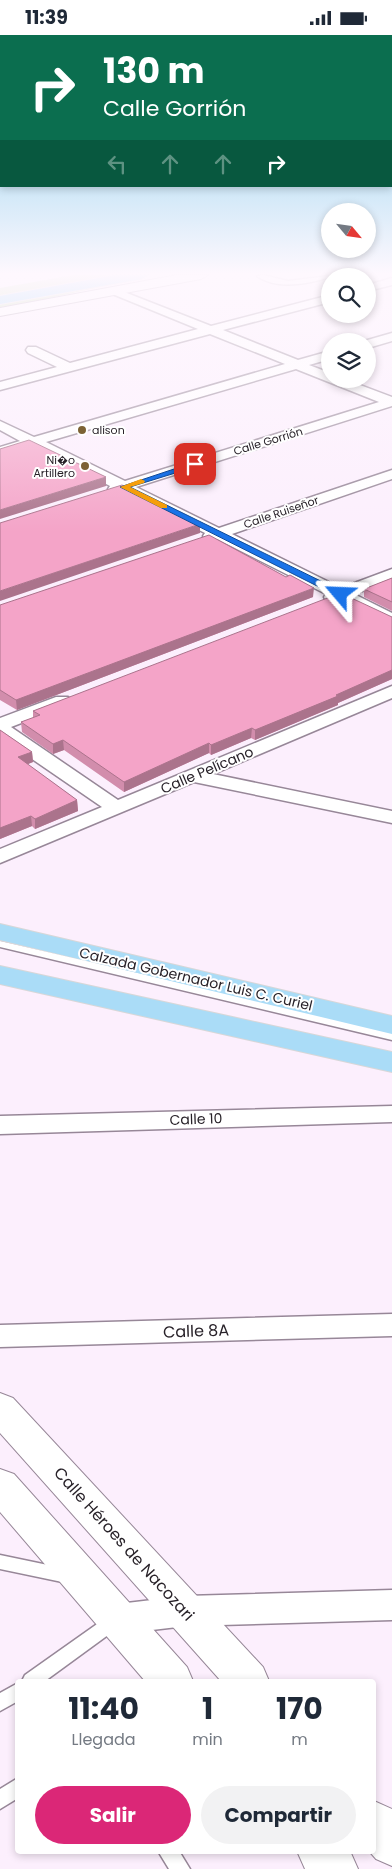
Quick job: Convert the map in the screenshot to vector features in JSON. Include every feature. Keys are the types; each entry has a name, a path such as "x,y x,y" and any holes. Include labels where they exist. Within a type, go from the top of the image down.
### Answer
{"main road":[{"name":"Calzada Gobernador Luis C. Curiel","path":"0,932 392,1025"},
{"path":"0,975 392,1062"},
{"name":"Calle Héroes de Nacozari","path":"0,1408 246,1679"},
{"path":"0,1485 170,1679"},
{"path":"376,1825 392,1843"},
{"path":"322,1854 335,1869"}],"street":[{"path":"54,361 70,368"},
{"path":"0,387 97,361"},
{"path":"286,361 321,374"},
{"path":"0,451 312,361"},
{"path":"356,388 392,402"},
{"name":"Calle Gorrión","path":"105,493 392,402"},
{"path":"0,425 392,620"},
{"name":"Calle Ruiseñor","path":"200,540 392,474"},
{"path":"312,605 392,574"},
{"name":"Calle Pelícano","path":"0,857 392,691"},
{"path":"0,727 74,697"},
{"path":"0,727 117,808"},
{"path":"194,776 392,817"},
{"name":"Calle Pelícano","path":"0,869 21,849"},
{"name":"Calle 10","path":"0,1125 392,1114"},
{"name":"Calle 8A","path":"0,1336 392,1325"},
{"path":"118,1619 186,1611 392,1605"}],"lane":[{"path":"0,944 392,1036"},
{"path":"0,951 392,1043"},
{"path":"0,1562 83,1579"},
{"path":"34,1679 118,1619"},
{"path":"0,1703 15,1693"},
{"path":"0,1800 15,1789"},
{"path":"169,1854 181,1869"}],"building":[{"path":"29,440 106,477 0,510 0,449"},
{"path":"122,485 200,524 0,591 0,523"},
{"path":"209,535 286,577 290,575 314,588 16,700 0,690 0,605"},
{"path":"392,578 392,602 364,589"},
{"path":"345,595 392,617 392,670 336,695 338,696 255,730 252,728 211,745 209,743 124,782 63,740 53,744 21,722 40,715 33,711 330,597 334,599"},
{"path":"0,730 32,752 18,757 77,800 35,819 31,816 0,828"}],"slow traffic":[{"path":"141,481 124,487 164,507"}],"place":[{"name":"alison","path":"82,430"},
{"name":"Ni�o Artillero","path":"85,466"}],"route":[{"path":"195,464 124,487 340,594"}]}
